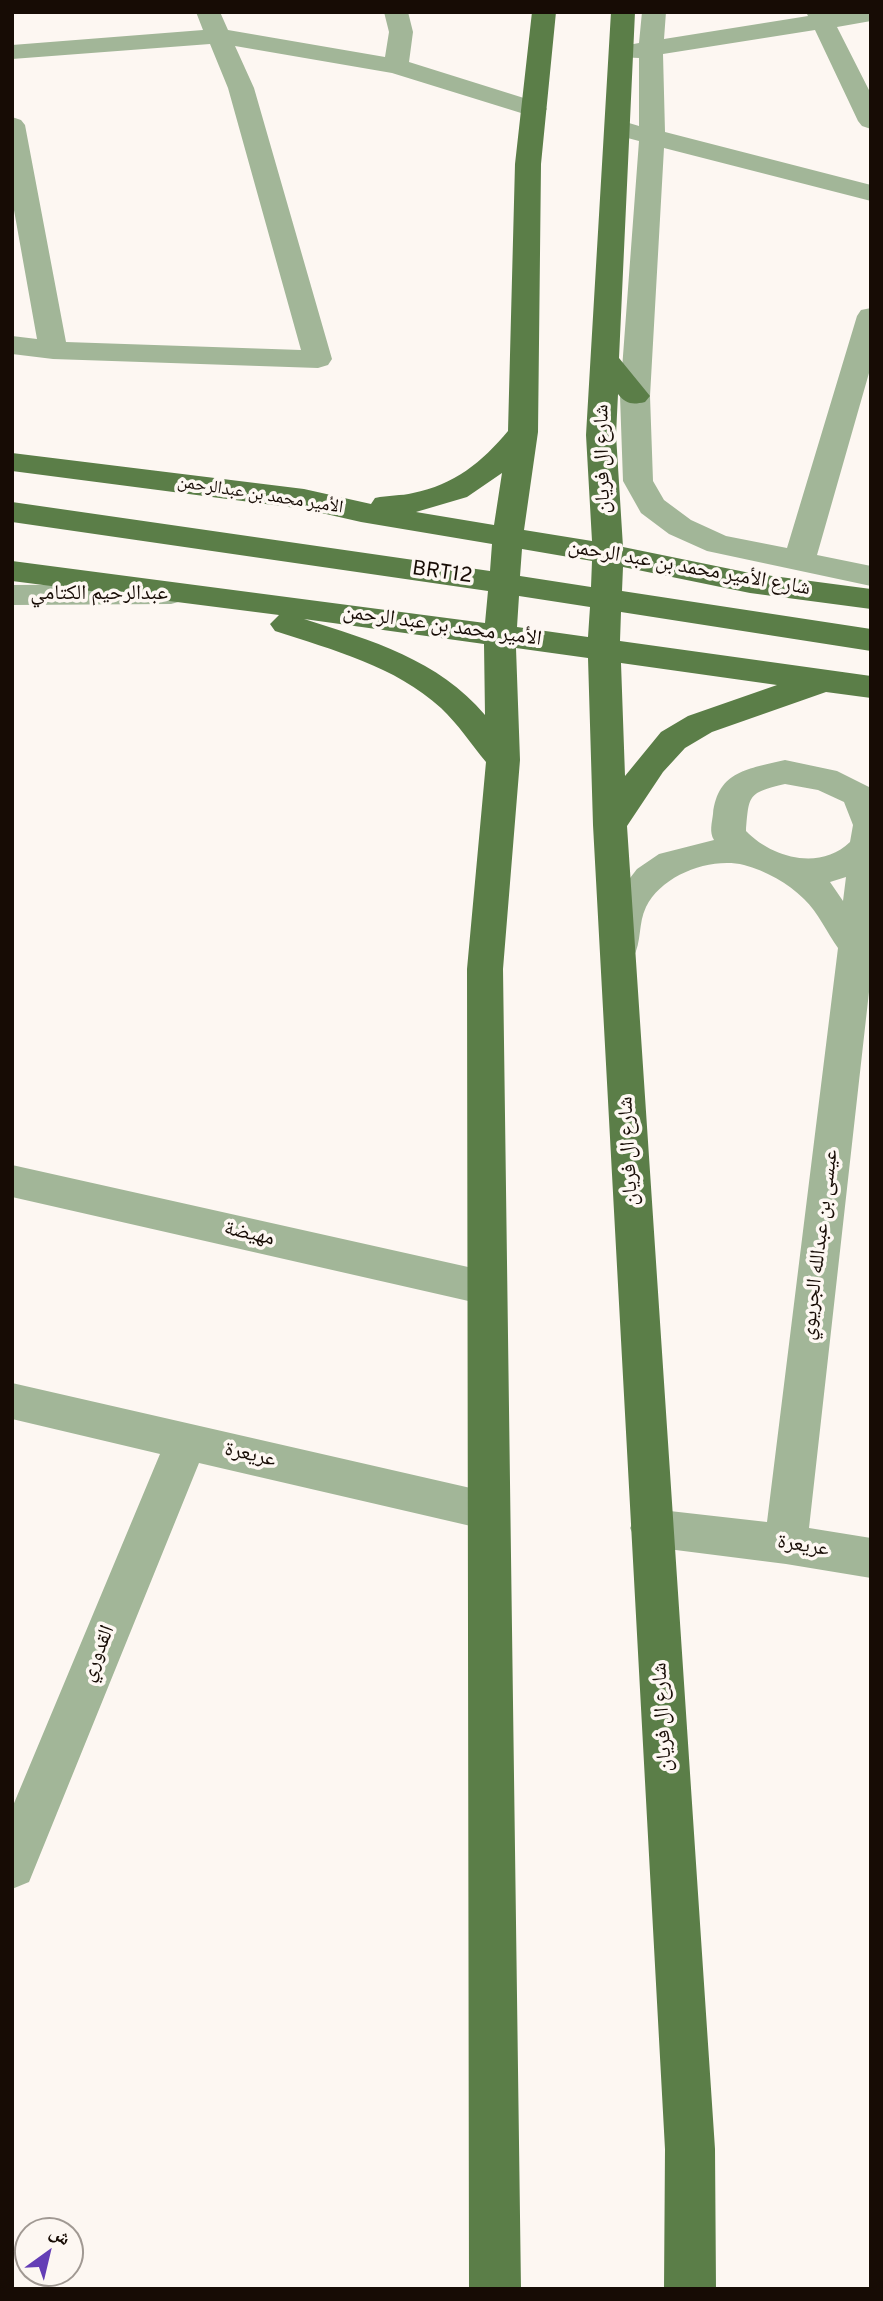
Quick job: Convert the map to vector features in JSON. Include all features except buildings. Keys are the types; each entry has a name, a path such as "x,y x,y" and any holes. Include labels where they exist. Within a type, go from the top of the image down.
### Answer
{"main road":[{"path":"495,2289 485,969 503,760 499,635 508,537 523,432 528,164 544,12"},
{"name":"شارع ال فريان","path":"623,12 601,435 608,554 604,649 610,825 690,2149 690,2289"},
{"path":"604,358 635,396"},
{"path":"304,499 397,506 438,497 467,487 496,464 523,432"},
{"name":"الأمير محمد بن عبدالرحمن","path":"12,462 304,499 361,512 508,537"},
{"name":"BRT12","path":"12,512 871,639"},
{"name":"شارع الأمير محمد بن عبد الرحمن","path":"508,537 750,583 871,599"},
{"name":"الأمير محمد بن عبد الرحمن","path":"12,571 871,687"},
{"path":"193,595 367,649 408,669 451,698 503,760"},
{"path":"610,825 651,764 673,740 700,724 825,681"}],"street":[{"path":"396,12 401,32 396,66"},
{"path":"654,12 651,48 652,137 635,396 638,481 652,506 680,527 718,544 871,576"},
{"path":"621,53 820,17 871,14"},
{"path":"820,17 871,121"},
{"path":"12,345 54,350 318,359 241,88 213,24"},
{"path":"12,51 213,24 396,66 534,109"},
{"path":"12,125 54,350"},
{"path":"618,128 871,193"},
{"path":"799,562 871,316"},
{"name":"عبدالرحيم الكتامي","path":"12,595 193,595"},
{"path":"618,961 628,904 649,878 671,863 708,853 745,852 791,870 820,873 839,867 854,858 868,842 870,824 857,794 825,779 785,772 748,781 732,798 728,834 745,852"},
{"name":"عيسى بن عبدالله الجريوي","path":"786,1544 868,842"},
{"path":"791,870 818,891 856,947"},
{"name":"مهيضة","path":"12,1181 486,1288"},
{"name":"عريعرة","path":"12,1401 488,1511"},
{"name":"القدوري","path":"12,1866 186,1442"},
{"name":"عريعرة","path":"652,1528 786,1544 871,1558"}]}
